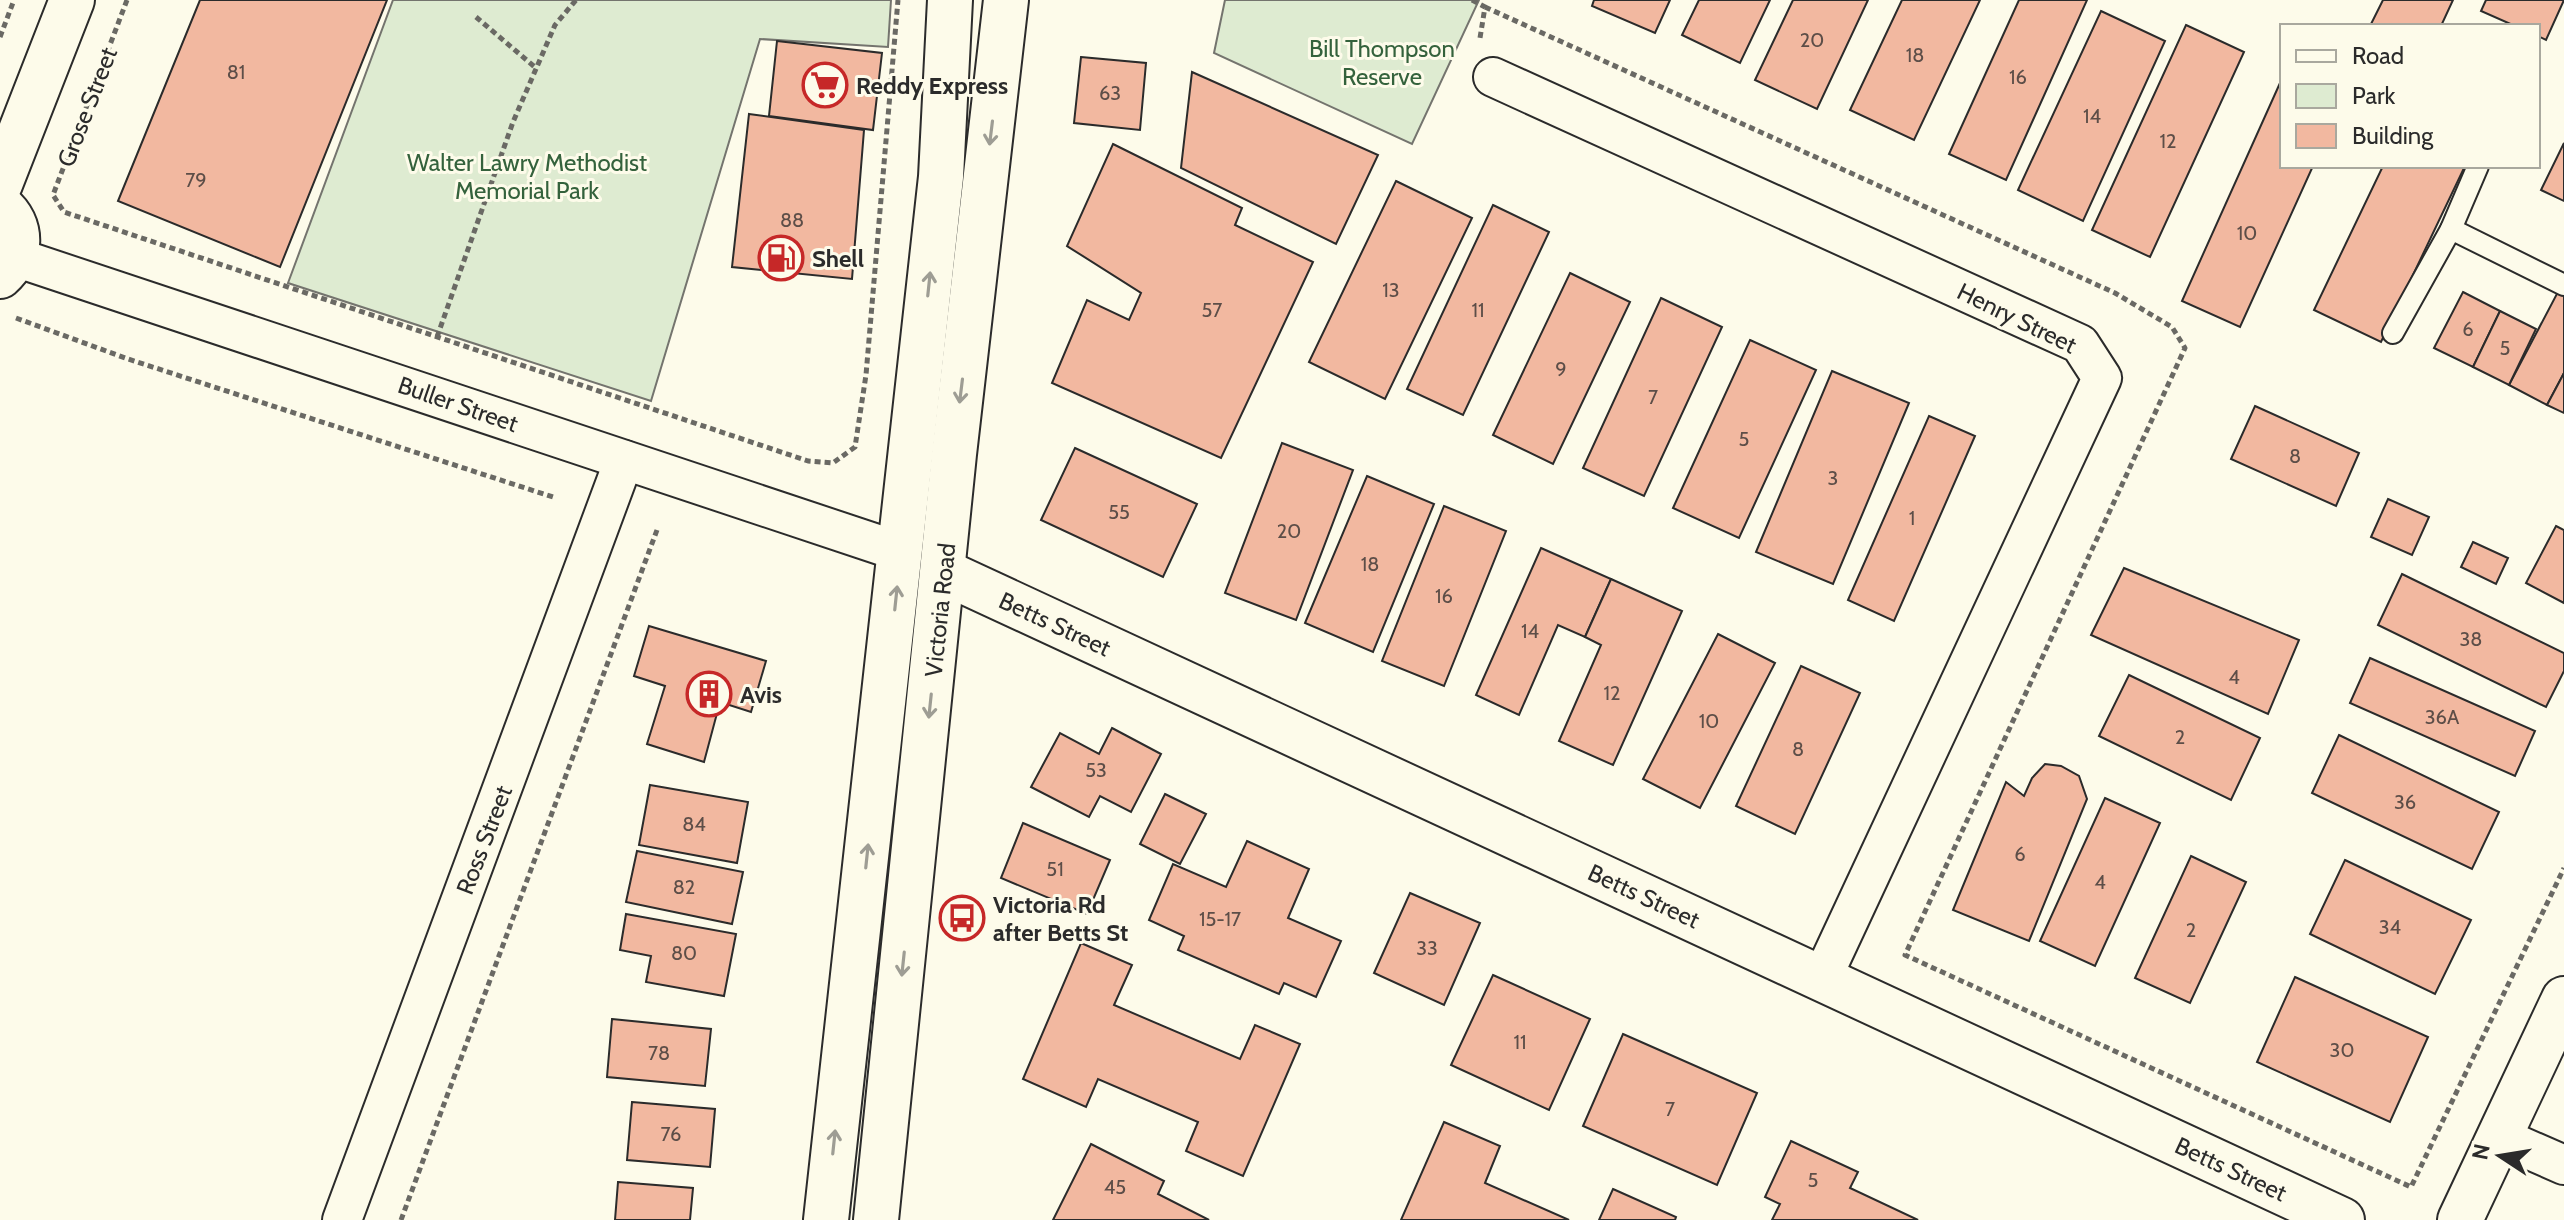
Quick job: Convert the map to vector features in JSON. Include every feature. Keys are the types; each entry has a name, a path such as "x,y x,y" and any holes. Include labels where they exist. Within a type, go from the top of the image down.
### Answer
{"main road":[{"path":"0,184 72,0"},
{"name":"Victoria Road","path":"826,1220 941,177 950,0"},
{"name":"Victoria Road","path":"876,1220 954,454 1006,0"},
{"path":"0,206 12,219 17,231 7,282"},
{"name":"Betts Street","path":"944,572 2342,1220"},
{"path":"2460,1220 2564,999"}],"street":[{"name":"Henry Street","path":"1493,77 2080,344 2102,378 1822,978"},
{"name":"Buller Street","path":"7,282 624,460 901,552"},
{"name":"Ross Street","path":"342,1220 624,460"},
{"path":"2500,1137 2564,1165"}],"lane":[{"path":"2393,333 2451,229 2477,168"},
{"path":"2451,229 2564,285"}],"path":[{"path":"0,37 14,0"},
{"name":"Grose Street","path":"127,0 53,195 64,212 437,337"},
{"path":"576,0 555,25 536,68 474,224 437,337 808,461 833,463 855,447 866,375 898,0"},
{"path":"476,17 536,68"},
{"path":"7,282 128,359 556,498"},
{"path":"401,1220 657,530"},
{"path":"2411,1187 2564,868"}],"green space":[{"name":"Walter Lawry Methodist Memorial Park","path":"393,0 891,0 888,47 760,39 651,401 288,283"},
{"name":"Bill Thompson Reserve","path":"1225,0 1479,0 1412,144 1214,53"}],"building":[{"path":"200,0 387,0 280,267 118,201"},
{"path":"1594,0 1670,0 1655,33 1592,6"},
{"path":"1699,0 1770,0 1740,63 1682,35"},
{"path":"1793,0 1868,0 1817,109 1755,80"},
{"path":"1902,0 1980,0 1914,140 1850,110"},
{"path":"2019,0 2087,0 2006,180 1949,154"},
{"path":"2383,0 2453,0 2442,24 2371,24"},
{"path":"2486,0 2564,0 2546,40 2540,37 2540,24 2510,24 2481,11"},
{"path":"2101,11 2165,41 2083,221 2018,190"},
{"path":"2186,25 2244,52 2150,257 2092,230"},
{"name":"Reddy Express","path":"777,41 882,53 873,130 769,116"},
{"path":"1081,57 1146,63 1140,130 1074,123"},
{"path":"1192,72 1378,155 1336,244 1181,168"},
{"path":"2280,83 2280,168 2312,168 2240,327 2182,301"},
{"path":"749,114 864,130 852,279 732,267"},
{"path":"2564,143 2564,201 2541,190"},
{"path":"1113,144 1242,208 1235,225 1313,262 1221,458 1052,383 1087,300 1129,320 1141,293 1067,246"},
{"path":"2382,168 2464,168 2381,342 2314,310"},
{"path":"1396,181 1472,218 1385,399 1309,362"},
{"path":"1493,205 1549,232 1463,415 1407,389"},
{"path":"1570,273 1630,302 1553,464 1493,435"},
{"path":"2560,288 2564,290 2564,373 2547,405 2509,385"},
{"path":"2463,292 2500,311 2473,367 2434,348"},
{"path":"1661,298 1722,327 1644,496 1583,468"},
{"path":"2500,311 2536,329 2509,385 2473,367"},
{"path":"1750,340 1816,370 1739,538 1673,508"},
{"path":"1832,371 1909,403 1833,584 1756,552"},
{"path":"2564,373 2564,413 2547,405"},
{"path":"2255,406 2359,453 2336,506 2231,459"},
{"path":"1929,416 1975,436 1894,621 1848,600"},
{"path":"1282,443 1353,470 1296,620 1225,593"},
{"path":"1075,448 1197,504 1163,577 1041,520"},
{"path":"1367,476 1434,504 1373,652 1305,623"},
{"path":"2388,499 2429,517 2412,555 2371,537"},
{"path":"1444,506 1506,531 1444,686 1382,661"},
{"path":"2556,526 2564,530 2564,603 2526,583"},
{"path":"2473,542 2508,558 2496,584 2461,567"},
{"path":"1541,548 1611,579 1585,637 1558,625 1519,715 1476,695"},
{"path":"2124,568 2299,640 2268,714 2091,635"},
{"path":"2402,574 2564,653 2564,671 2546,707 2378,625"},
{"path":"1611,579 1682,611 1613,765 1559,741 1601,645 1585,637"},
{"name":"Avis","path":"649,626 766,661 751,712 720,702 704,762 647,744 665,686 634,676"},
{"path":"1718,634 1775,663 1700,808 1643,779"},
{"path":"2370,658 2535,731 2515,776 2350,703"},
{"path":"1801,666 1860,693 1795,834 1736,806"},
{"path":"2129,675 2260,738 2231,800 2099,736"},
{"path":"1112,728 1161,754 1131,812 1100,796 1089,817 1031,787 1060,733 1099,754"},
{"path":"2339,735 2499,812 2472,869 2312,793"},
{"path":"2045,764 2061,766 2079,776 2087,799 2029,941 1953,910 2006,782 2024,796 2032,778"},
{"path":"650,785 748,802 737,863 639,845"},
{"path":"1165,794 1206,814 1180,864 1140,844"},
{"path":"2105,798 2160,823 2095,966 2040,941"},
{"path":"1023,823 1110,860 1087,914 1001,878"},
{"path":"1247,841 1309,869 1288,918 1341,941 1316,997 1284,983 1279,994 1178,950 1184,936 1149,920 1173,864 1226,887"},
{"path":"637,851 743,872 732,924 626,902"},
{"path":"2191,856 2246,882 2190,1003 2135,978"},
{"path":"2345,860 2471,920 2435,994 2310,934"},
{"path":"1410,893 1480,923 1444,1005 1374,973"},
{"path":"626,914 736,934 724,996 646,982 651,956 620,950"},
{"path":"1081,943 1132,965 1114,1005 1240,1059 1255,1025 1300,1044 1243,1176 1186,1151 1198,1122 1098,1079 1086,1107 1023,1079"},
{"path":"1493,975 1590,1019 1549,1110 1451,1065"},
{"path":"2295,977 2428,1037 2390,1122 2257,1062"},
{"path":"612,1019 711,1029 705,1086 607,1077"},
{"path":"1623,1034 1757,1093 1717,1185 1583,1126"},
{"path":"632,1102 715,1109 710,1167 627,1160"},
{"path":"1444,1122 1500,1146 1485,1183 1569,1220 1401,1220"},
{"path":"1791,1141 1858,1172 1850,1188 1918,1220 1772,1220 1780,1204 1765,1197"},
{"path":"1091,1144 1164,1181 1158,1194 1209,1220 1053,1220"},
{"path":"618,1182 693,1188 690,1220 615,1220"},
{"path":"1613,1189 1676,1217 1675,1220 1599,1220"}],"place":[{"name":"Reddy Express","path":"825,85"},
{"name":"Shell","path":"781,258"},
{"name":"Avis","path":"709,694"},
{"name":"Victoria Rd after Betts St","path":"962,918"}]}
